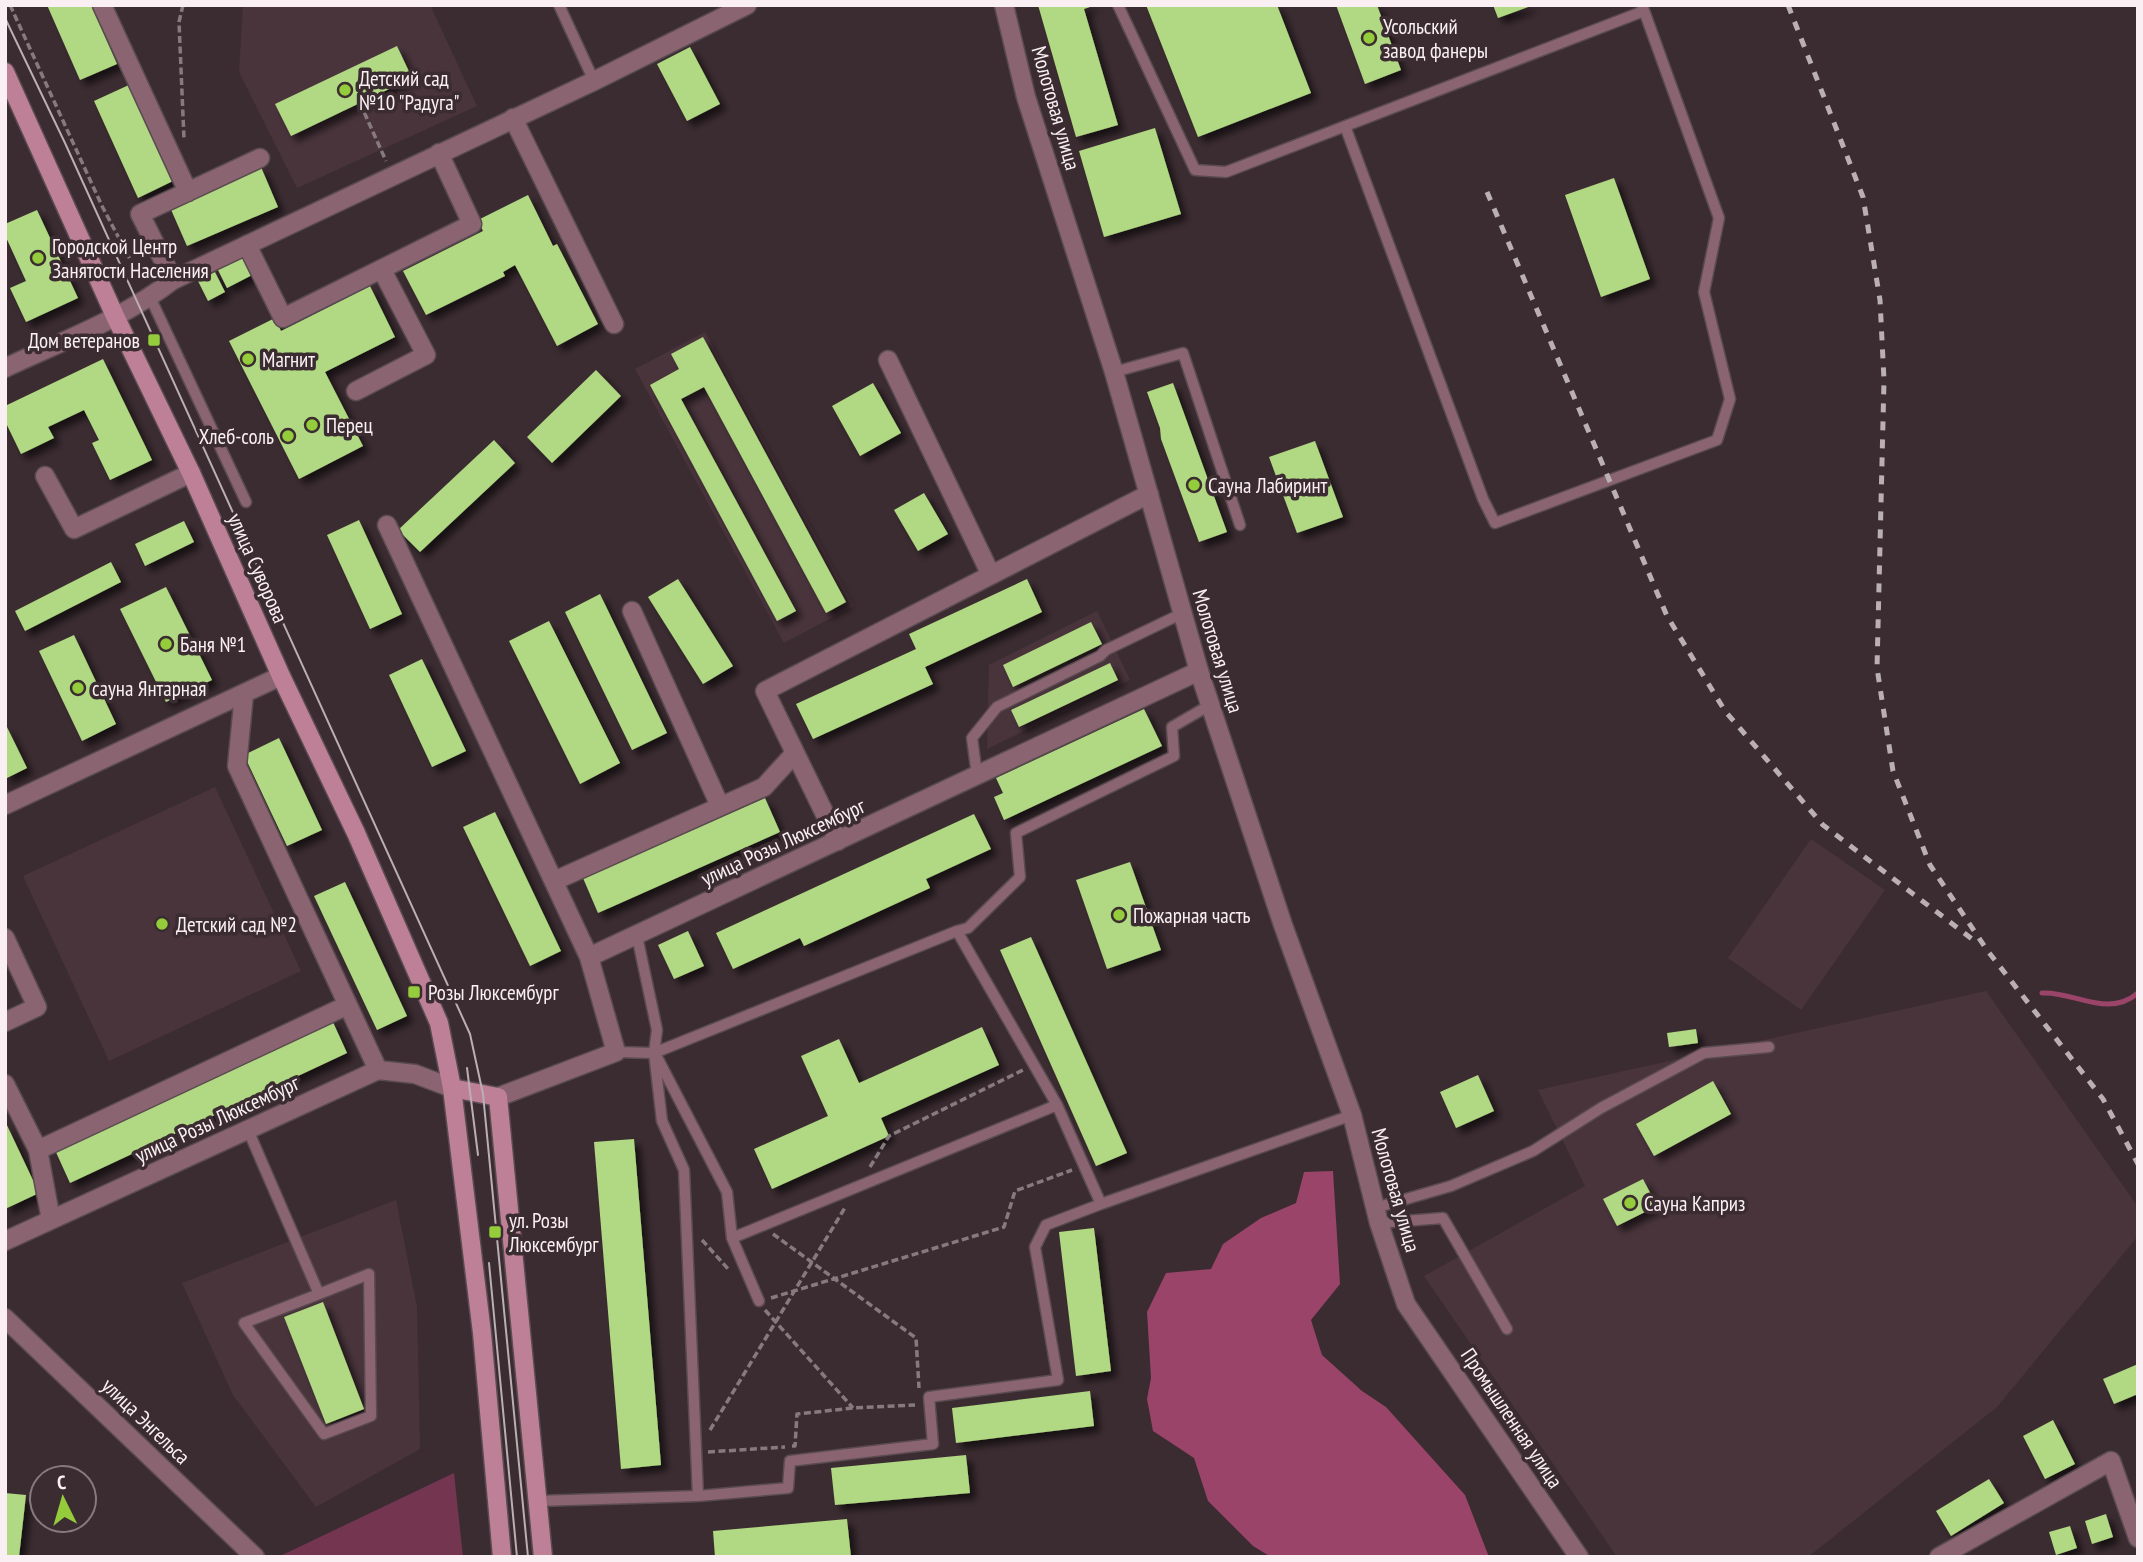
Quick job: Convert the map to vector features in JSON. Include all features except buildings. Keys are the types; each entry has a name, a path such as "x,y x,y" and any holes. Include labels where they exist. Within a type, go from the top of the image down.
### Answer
{"main road":[{"name":"улица Суворова","path":"5,72 191,473 281,676 356,832 439,1023 452,1088 482,1333 502,1557"},
{"path":"452,1088 498,1097 543,1557"}],"street":[{"path":"103,5 188,192"},
{"path":"5,368 116,316 173,280 594,81 747,5"},
{"name":"Молотовая улица","path":"1004,5 1026,97 1114,372 1199,671 1283,925 1352,1115 1377,1216 1406,1304"},
{"path":"513,118 614,324"},
{"path":"247,245 283,318 472,224 439,153"},
{"path":"173,280 140,214 260,158"},
{"path":"356,391 426,355 382,270"},
{"path":"888,360 991,575"},
{"path":"45,475 74,529 191,473"},
{"path":"838,841 765,691 1149,494"},
{"path":"387,526 589,957 616,1052 498,1097"},
{"path":"632,611 720,806"},
{"name":"улица Розы Люксембург","path":"589,957 1199,671"},
{"path":"5,805 281,676"},
{"path":"244,694 237,766 378,1070"},
{"path":"554,881 764,787 795,753"},
{"path":"5,938 37,1007 5,1022"},
{"path":"38,1150 348,1005"},
{"name":"улица Розы Люксембург","path":"5,1241 378,1070 415,1073 452,1088"},
{"path":"5,1084 38,1150 51,1220"},
{"name":"Промышленная улица","path":"1406,1304 1579,1557"},
{"name":"улица Энгельса","path":"5,1318 255,1557"},
{"path":"1939,1557 2111,1461 2138,1538"}],"lane":[{"path":"559,5 594,81"},
{"path":"1118,5 1195,170 1226,172 1643,8 1719,218 1704,292 1730,399 1717,440 1495,523 1483,499 1345,126"},
{"path":"150,297 246,502"},
{"path":"1114,372 1183,354 1240,525"},
{"path":"977,775 972,738 997,707 1100,656 1105,650 1183,613"},
{"path":"616,1052 654,1053 968,928 1020,877 1016,833 1174,756 1172,727 1210,705"},
{"path":"957,931 1056,1105 1101,1203"},
{"path":"637,936 657,1030 654,1053 662,1121 684,1170 698,1496"},
{"path":"1377,1216 1533,1151 1601,1108 1704,1053 1769,1046"},
{"path":"654,1053 727,1192 732,1238 758,1302"},
{"path":"732,1238 1056,1105"},
{"path":"537,1501 698,1496 788,1488 790,1461 933,1444 929,1397 1058,1380 1035,1247 1046,1225 1352,1115"},
{"path":"248,1130 319,1294"},
{"path":"1377,1216 1443,1219 1507,1329"},
{"path":"369,1275 371,1416 324,1434 244,1323 319,1294 369,1275"}],"path":[{"path":"10,5 102,206 150,297"},
{"path":"183,5 179,22 184,145"},
{"path":"360,103 392,175"},
{"path":"696,1452 889,1136 1034,1065"},
{"path":"853,1408 758,1302 1004,1227 1015,1191 1084,1165"},
{"path":"687,1223 731,1272"},
{"path":"762,1226 916,1338 920,1391"},
{"path":"696,1452 795,1446 797,1414 920,1404"}],"shaded area":[{"path":"243,5 430,5 477,106 297,188 239,72"},
{"path":"705,332 854,606 784,643 635,369"},
{"path":"1097,611 1130,680 987,749 989,665"},
{"name":"Детский сад №2","path":"215,787 301,971 109,1061 23,876"},
{"path":"1811,839 1885,890 1801,1010 1728,958"},
{"path":"1986,991 2138,1207 2138,1236 1997,1407 1808,1557 1617,1557 1424,1276 1585,1186 1538,1090"},
{"path":"1333,1171 1340,1284 1311,1320 1322,1355 1362,1391 1386,1407 1465,1495 1489,1557 1271,1557 1253,1546 1208,1501 1194,1458 1153,1431 1147,1399 1151,1378 1147,1312 1166,1273 1211,1269 1223,1244 1261,1218 1296,1203 1304,1172"},
{"path":"396,1200 417,1307 420,1449 316,1507 233,1395 182,1283"},
{"path":"454,1473 463,1557 278,1557"}],"waterway":[{"path":"2042,993 2054,993 2103,1004 2115,1004 2138,993"}],"tram line":[{"path":"5,18 65,143 470,1034 483,1094 528,1557"},
{"path":"467,1068 478,1155"},
{"path":"489,1263 517,1557"}],"railway":[{"path":"1788,5 1863,197 1880,300 1884,380 1877,668 1893,771 1930,865 1987,950 2103,1099 2138,1164"},
{"path":"1487,192 1667,616 1725,711 1823,825 1976,942"}],"place":[{"name":"Усольский завод фанеры","path":"1369,38"},
{"name":"Детский сад №10 \"Радуга\"","path":"345,90"},
{"name":"Городской Центр Занятости Населения","path":"38,258"},
{"name":"Дом ветеранов","path":"154,340"},
{"name":"Магнит","path":"248,359"},
{"name":"Перец","path":"312,425"},
{"name":"Хлеб-соль","path":"288,436"},
{"name":"Сауна Лабиринт","path":"1194,485"},
{"name":"Баня №1","path":"166,644"},
{"name":"сауна Янтарная","path":"78,688"},
{"name":"Пожарная часть","path":"1119,915"},
{"name":"Детский сад №2","path":"162,924"},
{"name":"Розы Люксембург","path":"414,992"},
{"name":"Сауна Каприз","path":"1630,1203"},
{"name":"ул. Розы Люксембург","path":"495,1232"}]}
